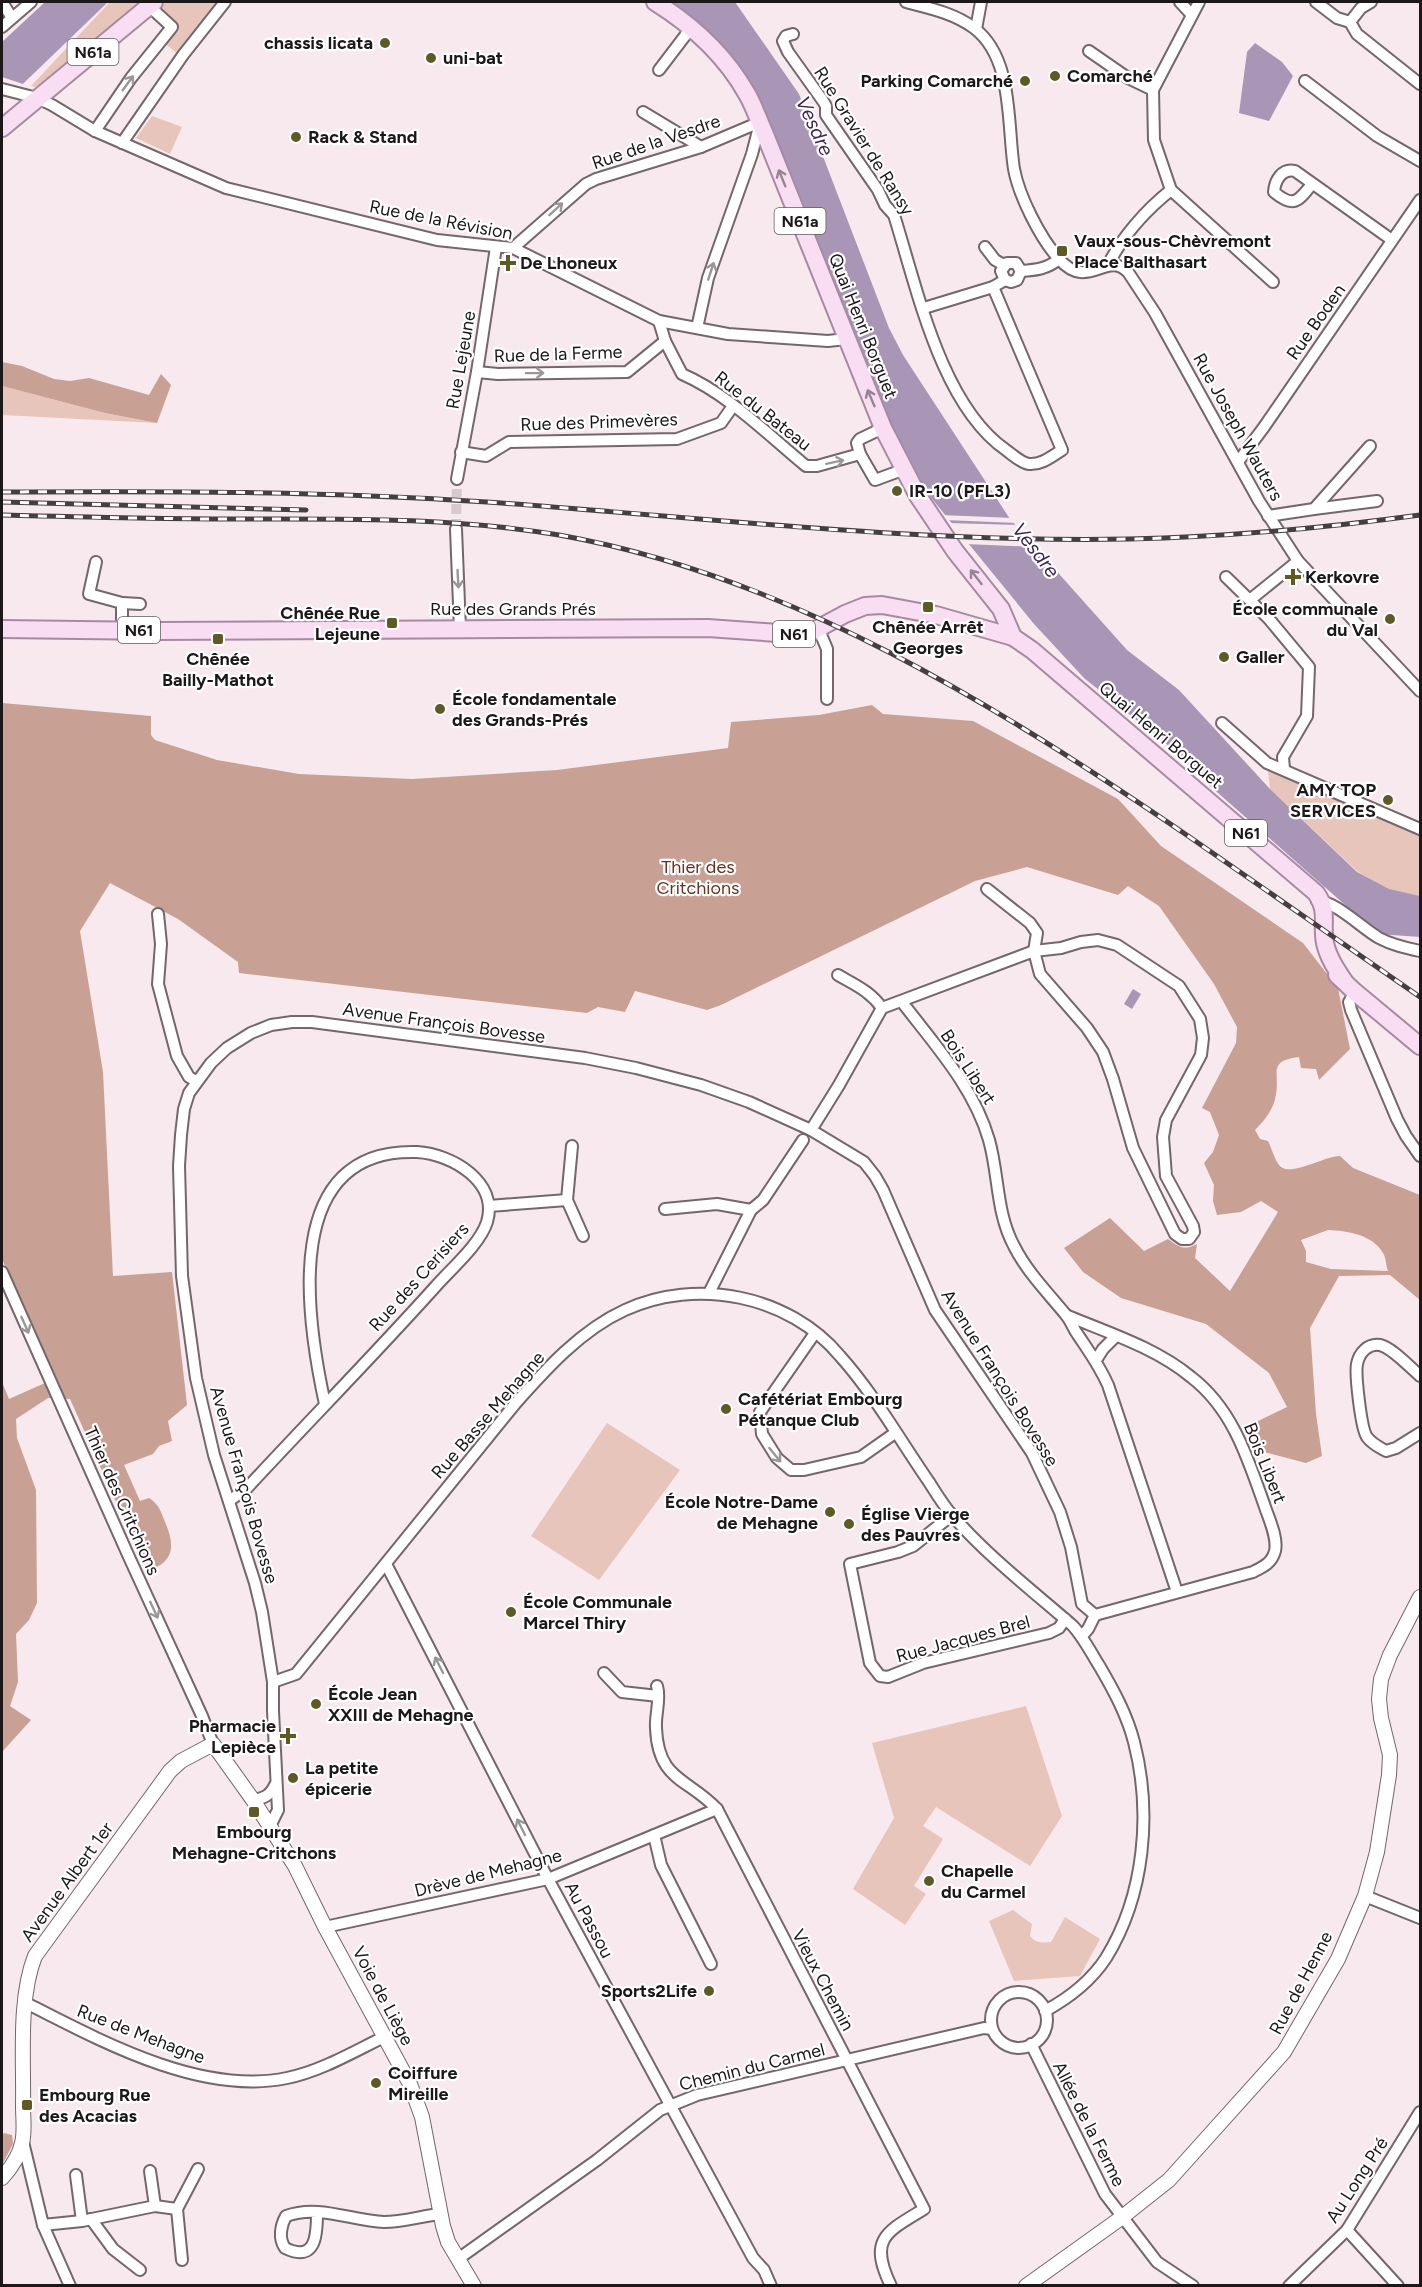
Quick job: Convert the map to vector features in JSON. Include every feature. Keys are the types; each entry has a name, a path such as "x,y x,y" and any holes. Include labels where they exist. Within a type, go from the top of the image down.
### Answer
{"main road":[{"name":"Quai Henri Borguet","path":"655,2 691,28 720,55 746,93 760,122 883,428 924,507 1001,609 1013,637 1032,650 1305,883 1317,902"},
{"name":"N61a","path":"2,128 151,3"},
{"name":"Rue des Grands Prés","path":"2,629 708,628 806,635 865,606 882,605 936,615 1013,637"},
{"path":"989,629 998,621 1001,609"},
{"name":"N61","path":"1317,902 1318,944 1328,965 1349,987 1420,1046"}],"street":[{"path":"2,2 12,18"},
{"path":"2,27 31,2"},
{"path":"122,143 183,55 225,2"},
{"path":"906,2 948,14 976,29 989,47 1006,87 1014,168 1018,185 1040,231 1059,259 1075,272 1084,273 1108,265 1114,252 1154,204 1171,190"},
{"path":"976,29 981,2"},
{"path":"1180,2 1192,15"},
{"path":"1198,2 1152,90 1154,140 1171,190 1273,282"},
{"path":"1316,2 1337,18 1350,22 1358,34 1420,84"},
{"path":"1350,22 1361,8 1371,2"},
{"path":"95,131 131,78 172,27 151,3"},
{"path":"660,70 691,28"},
{"name":"Rue Gravier de Ransy","path":"793,34 786,36 783,41 788,52 823,101 826,106 826,115 878,190 885,205 894,215 935,350 963,402 992,440 1025,463 1042,462 1062,450 993,287"},
{"path":"1089,51 1128,78 1152,90"},
{"path":"1305,81 1377,136 1420,161"},
{"name":"Rue de la Révision","path":"2,89 37,98 95,131 226,188 437,240 513,248 659,321 750,335 828,341 846,339"},
{"path":"643,112 700,147"},
{"path":"697,328 708,278 752,154 760,122"},
{"name":"Rue de la Vesdre","path":"513,248 586,184 700,147 760,122"},
{"path":"1312,184 1392,240"},
{"name":"Rue Boden","path":"1238,462 1420,200"},
{"name":"Rue Lejeune","path":"457,479 477,372 496,247"},
{"path":"985,247 995,260 1004,265 1013,262 1021,271"},
{"path":"1021,271 1044,268 1059,259"},
{"name":"Rue Joseph Wauters","path":"1108,265 1115,264 1122,267 1152,307 1268,516 1298,561 1420,691"},
{"path":"1004,265 1001,274 1005,280 1011,282 1017,280 1021,271"},
{"path":"924,308 993,287 1005,280"},
{"path":"659,321 666,341"},
{"name":"Rue de la Ferme","path":"477,372 498,374 627,372 666,341"},
{"name":"Rue du Bateau","path":"666,341 682,374 700,382 733,406 806,466 817,466 860,454"},
{"name":"Rue des Primevères","path":"461,452 486,456 509,442 677,439 721,423 733,406"},
{"path":"883,428 860,439 857,443 860,454 875,480 904,469"},
{"path":"1314,509 1370,446"},
{"path":"1268,516 1377,501"},
{"path":"456,529 460,629"},
{"path":"1251,599 1298,561"},
{"path":"96,562 89,594 122,603 140,604"},
{"path":"1226,578 1251,599 1309,667 1307,716 1283,757 1284,769"},
{"path":"122,603 122,630"},
{"path":"819,630 827,649 827,699"},
{"path":"1412,682 1420,674"},
{"path":"1222,723 1267,763 1420,829"},
{"path":"811,1130 882,1008 1034,951 1098,940 1117,945 1179,986 1200,1019 1203,1038 1201,1055 1170,1112 1163,1137 1166,1176 1193,1226 1194,1232 1189,1239 1182,1239 1175,1234 1133,1148 1103,1052 1087,1028 1040,974 1034,951 1037,933 1030,923 987,889"},
{"path":"1317,902 1330,904 1378,937 1398,946 1420,951"},
{"path":"158,914 161,944 158,984 177,1056 189,1077 196,1081"},
{"path":"838,975 861,987 875,998 882,1008"},
{"path":"1349,987 1351,1010 1370,1058 1401,1128 1420,1156"},
{"name":"Bois Libert","path":"902,1002 954,1071 982,1118 990,1142 1004,1220 1014,1246 1054,1302 1068,1316 1076,1332 1096,1360 1108,1385 1177,1592"},
{"name":"Avenue François Bovesse","path":"270,1826 278,1810 273,1682 262,1612 214,1455 196,1378 182,1276 179,1166 184,1109 196,1081 227,1048 251,1033 282,1023 312,1022 585,1058 636,1068 701,1085 749,1102 811,1130 864,1162 875,1176 935,1310 1032,1453 1060,1512 1071,1547 1082,1604 1095,1615"},
{"path":"709,1293 751,1210 768,1194 803,1140"},
{"path":"572,1146 567,1200 584,1236"},
{"path":"325,1404 318,1372 312,1322 311,1244 317,1218 329,1194 345,1173 379,1156 404,1152 426,1153 451,1161 466,1169 477,1180 489,1206 567,1200"},
{"path":"665,1209 717,1204 751,1210"},
{"name":"Rue des Cerisiers","path":"229,1501 247,1488 482,1236 489,1206"},
{"name":"Thier des Critchions","path":"2,1272 213,1744"},
{"name":"Rue Basse Mehagne","path":"273,1682 296,1674 515,1404 543,1372 574,1344 626,1309 671,1296 709,1293 745,1299 775,1308 815,1333 839,1354 952,1515 997,1560 1082,1636"},
{"name":"Bois Libert","path":"1068,1316 1174,1364 1193,1378 1213,1398 1230,1421 1246,1452 1273,1531 1276,1550 1268,1565 1253,1572 1095,1615"},
{"path":"815,1333 760,1412 762,1434 777,1458 792,1470 804,1470 861,1457 895,1433"},
{"path":"1096,1360 1102,1349 1115,1336"},
{"path":"1420,1376 1385,1347 1378,1344 1370,1346 1361,1353 1356,1365 1362,1428 1368,1438 1386,1451 1396,1449 1420,1432"},
{"name":"Rue Jacques Brel","path":"952,1515 913,1546 850,1564 870,1663 880,1676 888,1677 923,1663 1049,1633 1059,1628 1065,1619"},
{"name":"Au Passou","path":"386,1564 548,1879 753,2258 764,2270 771,2286"},
{"name":"Rue de Henne","path":"1026,2286 1121,2218 1169,2180 1284,2052 1338,1959 1365,1896 1377,1852 1389,1775 1390,1755 1379,1699 1381,1679 1390,1655 1420,1597"},
{"path":"1045,2011 1073,1994 1105,1959 1130,1905 1138,1872 1143,1800 1134,1742 1117,1696 1082,1636 1095,1615"},
{"name":"Vieux Chemin","path":"604,1673 622,1692 658,1691 656,1727 658,1749 663,1763 680,1781 709,1800 717,1809 924,2209 894,2227 883,2242 881,2265 891,2286"},
{"name":"Voie de Liège","path":"213,1744 253,1800 295,1866 410,2085 422,2117 440,2214 448,2242 470,2284"},
{"name":"Avenue Albert 1er","path":"2,2178 12,2168 22,2142 23,2030 29,1972 35,1956 170,1771 182,1761 213,1744"},
{"path":"253,1800 262,1799 272,1793 276,1784"},
{"name":"Drève de Mehagne","path":"325,1927 548,1879 717,1809"},
{"path":"654,1835 661,1865 711,1964"},
{"path":"1365,1896 1420,1918"},
{"path":"1013,1992 1033,1996 1045,2011 1045,2027 1042,2034 1031,2044 1016,2047 1008,2045 996,2036 992,2029 991,2017 994,2006 1002,1997 1013,1992"},
{"name":"Rue de Mehagne","path":"26,2003 84,2032 137,2054 181,2070 225,2081 285,2078 308,2072 384,2037"},
{"name":"Chemin du Carmel","path":"458,2259 597,2160 660,2110 670,2105 697,2095 984,2028 992,2029"},
{"name":"Allée de la Ferme","path":"1031,2044 1102,2190 1121,2218"},
{"name":"Au Long Pré","path":"1289,2286 1347,2230 1420,2112"},
{"path":"22,2142 43,2226 68,2281"},
{"path":"182,2260 177,2209 198,2169"},
{"path":"150,2171 155,2206"},
{"path":"76,2175 87,2220 112,2249 140,2270"},
{"path":"43,2226 87,2220 155,2206 177,2209"},
{"path":"317,2213 338,2213 384,2222 440,2214"},
{"path":"1121,2218 1157,2262 1193,2286"},
{"path":"1347,2230 1398,2286"}],"shaded area":[{"path":"110,2 140,2 42,84 31,86"},
{"path":"167,2 221,2 178,54 163,42 177,25 156,8"},
{"path":"152,116 182,127 170,154 136,138"},
{"path":"2,386 105,413 157,423 2,415"},
{"path":"1267,763 1420,826 1420,896 1389,890 1358,872 1270,789"},
{"path":"607,1423 680,1470 599,1580 531,1536"},
{"path":"1026,1706 1062,1816 1030,1866 936,1807 923,1826 943,1839 914,1886 926,1894 905,1925 853,1889 894,1818 872,1743"},
{"path":"1013,1910 1032,1924 1030,1936 1037,1941 1051,1942 1065,1917 1100,1939 1080,1976 1014,1981 989,1921"}],"green space":[{"path":"2,362 22,366 54,379 70,381 89,378 149,395 161,374 171,385 157,423 105,413 2,386"},
{"name":"Thier des Critchions","path":"2,703 151,716 151,735 155,740 217,760 299,774 412,779 557,770 728,748 731,722 819,715 872,705 883,714 973,721 1118,799 1161,846 1303,943 1338,988 1350,1049 1319,1080 1316,1069 1301,1068 1299,1057 1282,1062 1277,1069 1277,1087 1273,1105 1266,1118 1255,1130 1260,1139 1268,1141 1277,1162 1286,1169 1340,1156 1353,1168 1420,1195 1420,1300 1390,1275 1339,1276 1310,1328 1316,1414 1322,1456 1306,1463 1264,1452 1252,1424 1287,1407 1269,1373 1206,1324 1121,1298 1083,1272 1064,1248 1110,1218 1144,1251 1168,1239 1182,1247 1197,1244 1195,1258 1230,1291 1278,1212 1261,1201 1241,1212 1217,1215 1213,1201 1214,1185 1204,1163 1213,1152 1219,1135 1210,1112 1202,1108 1236,1043 1237,1027 1214,984 1159,906 1128,886 1118,895 1027,867 975,881 707,1010 635,991 625,1012 598,1007 587,1013 239,973 238,962 178,919 110,883 80,931 103,1072 113,1276 172,1272 187,1405 168,1421 172,1441 159,1446 153,1454 124,1465 140,1501 149,1498 159,1508 171,1545 168,1558 147,1571 70,1399 48,1398 16,1419 17,1438 36,1490 37,1603 29,1620 16,1634 18,1682 10,1706 31,1720 2,1752 2,1382 9,1399 54,1379 2,1259","holes":["1328,1230 1351,1233 1372,1242 1384,1255 1388,1271 1331,1269 1306,1262 1306,1251 1301,1240"]},
{"path":"4,2133 12,2135 13,2144 2,2165 2,2136"}],"water":[{"path":"45,2 108,2 2,104 2,42"},
{"name":"Vesdre","path":"666,2 735,2 799,94 889,328 903,355 1010,519 1127,650 1179,690 1270,789 1357,872 1389,889 1420,896 1420,937 1378,934 1201,778 1170,747 1084,678 1034,624 924,489 884,412 767,117 745,76"},
{"path":"1255,43 1282,62 1293,76 1269,121 1239,113 1247,52"},
{"path":"1133,989 1141,994 1132,1009 1124,1004"}],"pier":[{"path":"2,77 26,85 7,103 2,102"},
{"path":"941,515 1013,518 1017,523 945,520"},
{"path":"947,523 1019,525 1039,547 965,544"}],"tunnel":[{"path":"456,529 457,479"}],"railway":[{"path":"2,492 244,492 426,498 808,528 1049,539 1129,539 1239,534 1420,515"},
{"path":"2,502 306,510"},
{"path":"2,515 176,519 357,519 478,525 559,535 645,554 729,581 810,614 968,695 1118,789 1420,997"}],"place":[{"name":"chassis licata","path":"385,43"},
{"name":"uni-bat","path":"431,58"},
{"name":"Comarché","path":"1055,76"},
{"name":"Parking Comarché","path":"1025,81"},
{"name":"Rack & Stand","path":"296,137"},
{"name":"Vaux-sous-Chèvremont Place Balthasart","path":"1062,251"},
{"name":"De Lhoneux","path":"508,263"},
{"name":"IR-10 (PFL3)","path":"897,491"},
{"name":"Kerkovre","path":"1293,577"},
{"name":"Chênée Arrêt Georges","path":"928,607"},
{"name":"École communale du Val","path":"1390,619"},
{"name":"Chênée Rue Lejeune","path":"392,623"},
{"name":"Chênée Bailly-Mathot","path":"218,639"},
{"name":"Galler","path":"1224,657"},
{"name":"École fondamentale des Grands-Prés","path":"440,709"},
{"name":"AMY TOP SERVICES","path":"1388,800"},
{"name":"Cafétériat Embourg Pétanque Club","path":"726,1409"},
{"name":"École Notre-Dame de Mehagne","path":"830,1512"},
{"name":"Église Vierge des Pauvres","path":"849,1524"},
{"name":"École Communale Marcel Thiry","path":"511,1612"},
{"name":"École Jean XXIII de Mehagne","path":"316,1704"},
{"name":"Pharmacie Lepièce","path":"288,1736"},
{"name":"La petite épicerie","path":"293,1778"},
{"name":"Embourg Mehagne-Critchons","path":"254,1812"},
{"name":"Chapelle du Carmel","path":"929,1881"},
{"name":"Sports2Life","path":"709,1991"},
{"name":"Coiffure Mireille","path":"376,2083"},
{"name":"Embourg Rue des Acacias","path":"27,2105"}]}
